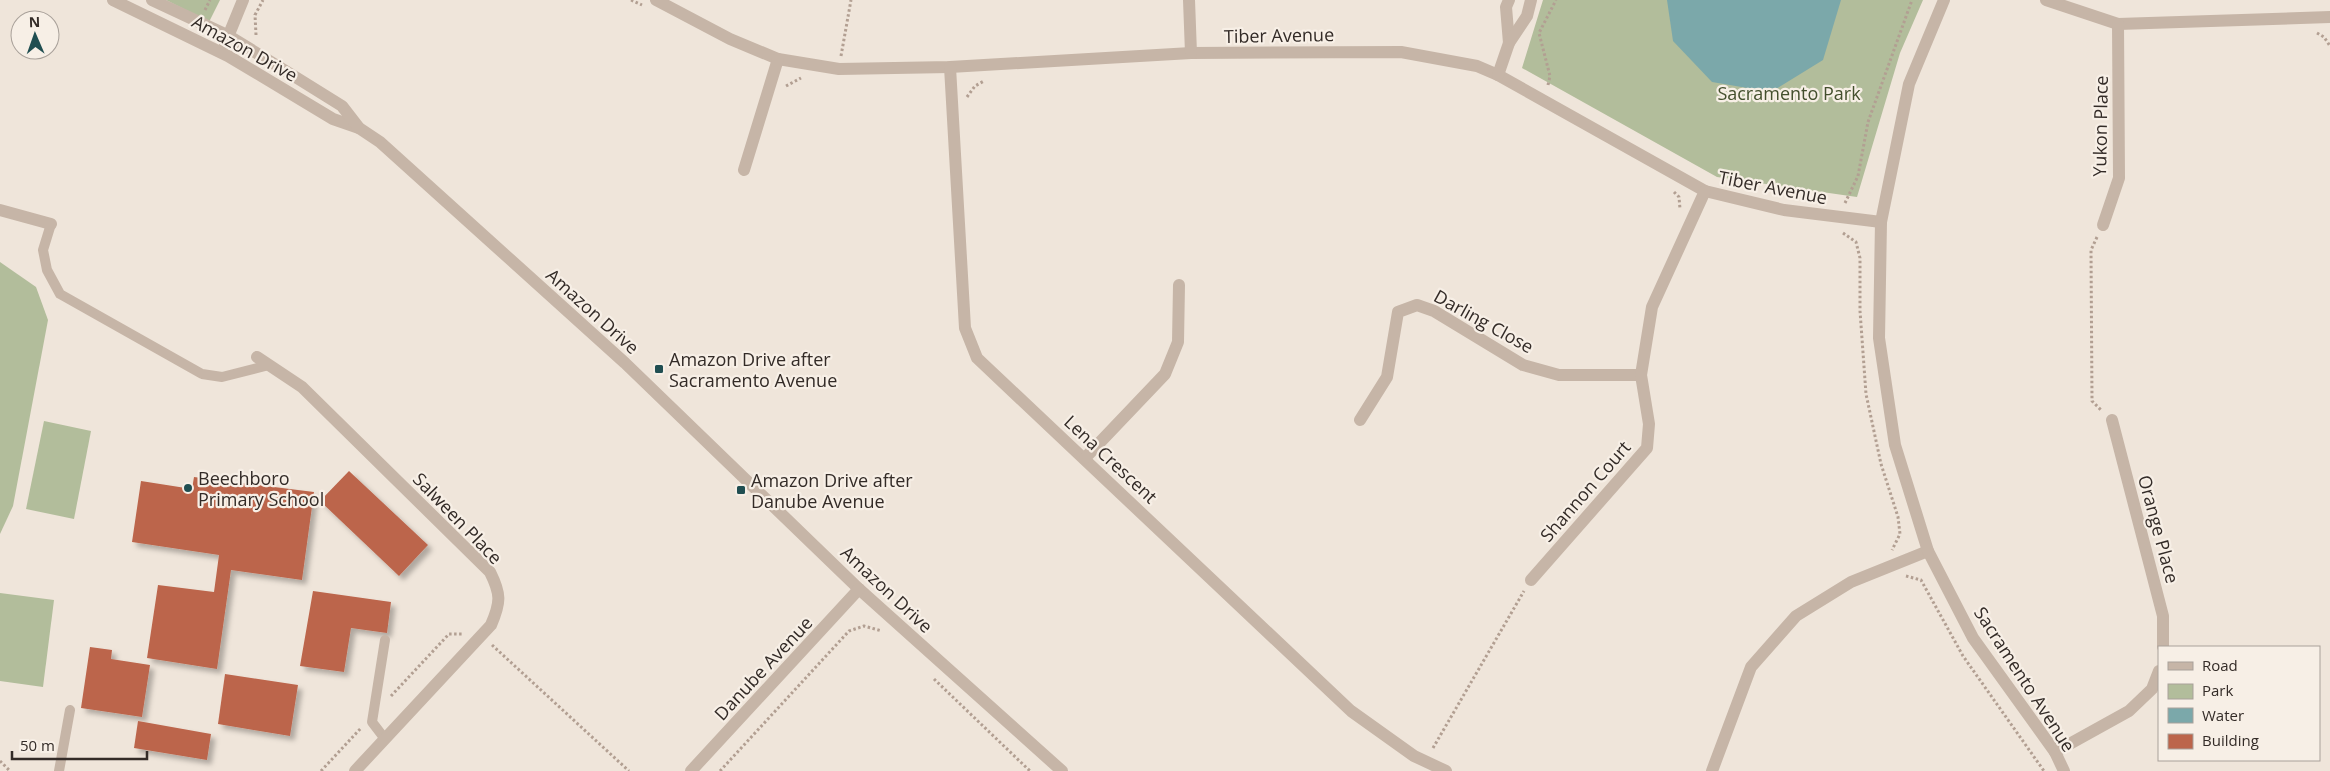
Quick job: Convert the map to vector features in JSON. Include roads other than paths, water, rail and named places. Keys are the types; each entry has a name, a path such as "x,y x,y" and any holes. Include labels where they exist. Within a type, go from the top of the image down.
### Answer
{"street":[{"name":"Amazon Drive","path":"113,0 221,53 333,120 359,128 380,142 625,363 859,589 1062,771"},
{"name":"Amazon Drive","path":"152,0 229,36 342,106 359,128"},
{"path":"221,53 243,0"},
{"path":"1189,0 1191,54"},
{"path":"1509,0 1506,7 1509,43"},
{"path":"1498,75 1509,43 1527,16 1531,0"},
{"name":"Sacramento Avenue","path":"1944,0 1909,84 1881,222 1879,338 1895,445 1928,551 1973,638 2055,752 2064,771"},
{"path":"2046,0 2118,24 2330,17"},
{"name":"Tiber Avenue","path":"652,4 778,59 839,69 950,67 1191,54 1401,52 1477,66 1498,75 1705,191 1784,210 1881,222"},
{"name":"Yukon Place","path":"2103,225 2119,178 2118,24"},
{"path":"744,170 778,59"},
{"name":"Lena Crescent","path":"950,67 965,328 977,358 1351,711 1414,756 1446,771"},
{"name":"Shannon Court","path":"1531,580 1647,448 1649,424 1641,375 1652,306 1705,191"},
{"path":"0,210 51,224"},
{"path":"1085,458 1165,374 1178,342 1179,285"},
{"name":"Darling Close","path":"1360,420 1387,377 1398,312 1417,305 1434,311 1523,365 1559,375 1641,375"},
{"name":"Salween Place","path":"257,357 302,387 490,572 498,587 500,605 491,626 355,771"},
{"name":"Orange Place","path":"2112,420 2163,616 2163,646"},
{"path":"1712,771 1751,667 1796,616 1851,582 1928,551"},
{"name":"Danube Avenue","path":"692,771 859,589"},
{"path":"2055,752 2128,711 2152,689 2158,674"}],"lane":[{"path":"51,224 43,250 47,270 60,294 202,374 222,378 268,365"},
{"path":"385,640 372,722 385,739"},
{"path":"60,771 70,710"}],"water":[{"path":"1667,0 1841,0 1823,60 1771,92 1712,82 1673,41"}],"place":[{"name":"Amazon Drive after Sacramento Avenue","path":"659,369"},
{"name":"Beechboro Primary School","path":"188,488"},
{"name":"Amazon Drive after Danube Avenue","path":"741,490"}],"park label":[{"name":"Sacramento Park","path":"1789,93"}]}
